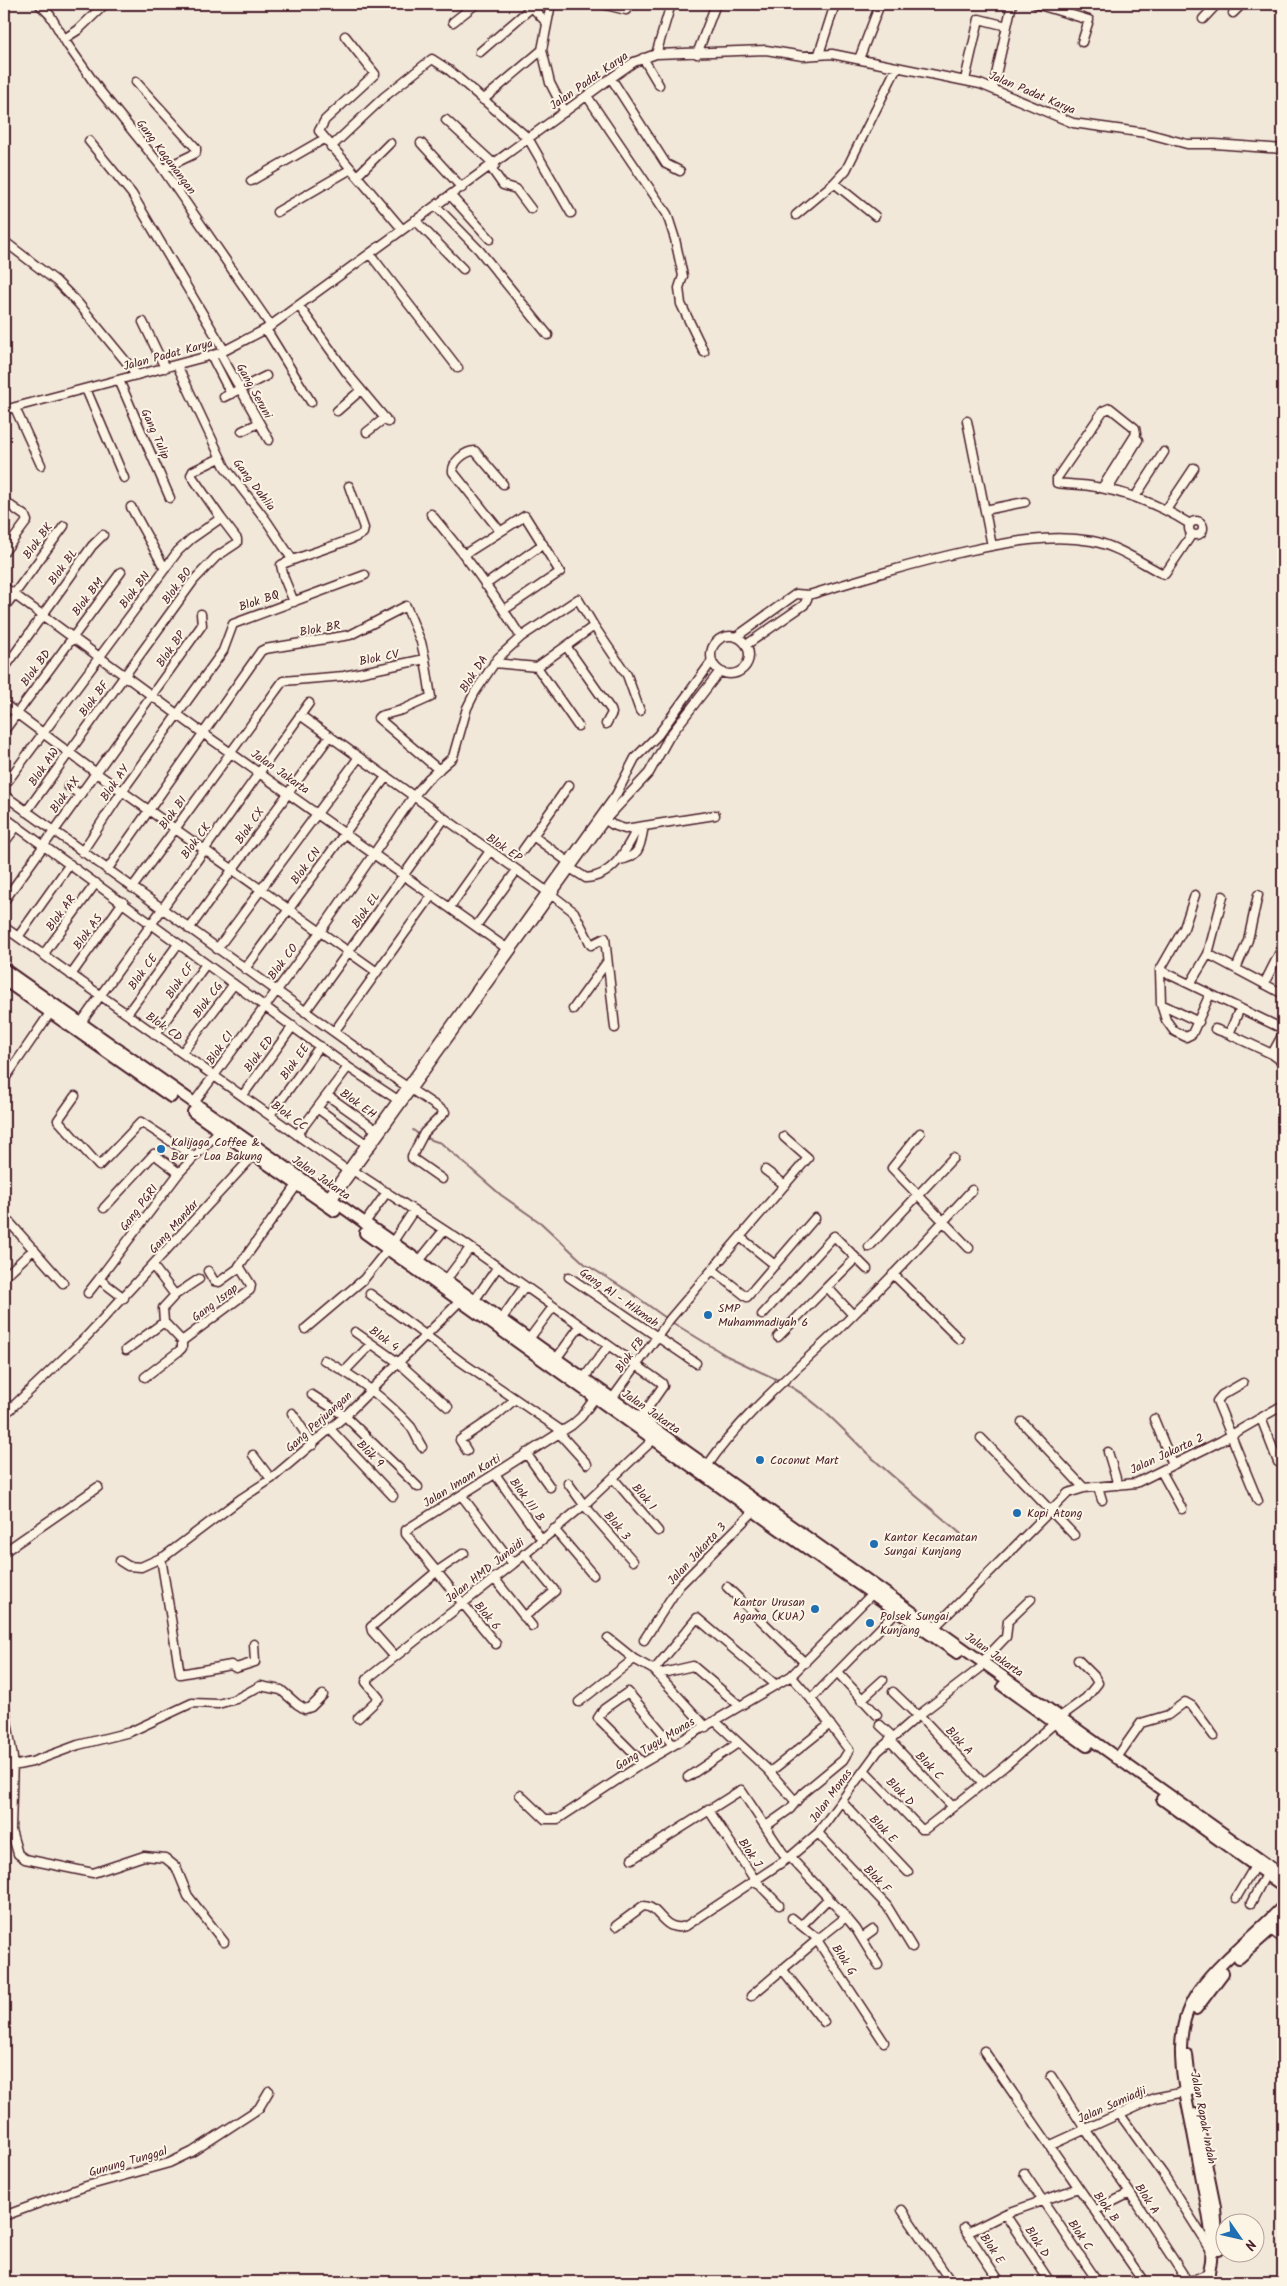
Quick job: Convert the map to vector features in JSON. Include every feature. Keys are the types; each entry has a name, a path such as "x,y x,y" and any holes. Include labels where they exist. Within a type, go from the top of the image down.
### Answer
{"main road":[{"name":"Jalan Jakarta","path":"4,969 78,1027 390,1246 460,1300 597,1394 654,1439 754,1511 852,1575 1245,1854 1283,1876"},
{"name":"Jalan Jakarta","path":"4,980 50,1013 78,1027"},
{"name":"Jalan Jakarta","path":"191,1106 219,1130 297,1185 364,1224 390,1246 419,1261 446,1280 583,1379 597,1394 612,1399 707,1466 852,1575 872,1594 932,1631"},
{"name":"Jalan Jakarta","path":"1245,1854 1256,1866 1283,1886"},
{"name":"Jalan Rapak Indah","path":"1210,2279 1212,2252 1208,2210 1181,2070 1182,2035 1186,2014 1193,1999 1213,1973 1283,1906"},
{"name":"Jalan Rapak Indah","path":"1210,2279 1218,2262 1219,2238 1215,2207 1190,2086 1187,2059 1189,2030 1198,2003 1219,1977 1283,1919"}],"street":[{"path":"64,39 78,30 104,4"},
{"path":"453,22 476,4"},
{"path":"550,4 542,50 550,82 565,112"},
{"path":"602,4 626,10 632,4"},
{"path":"656,54 672,4"},
{"path":"697,54 716,4"},
{"path":"819,54 835,4"},
{"path":"859,59 880,4"},
{"path":"993,88 1012,4"},
{"path":"1036,4 1088,20 1082,42"},
{"path":"1203,19 1217,4"},
{"path":"1233,14 1242,4"},
{"name":"Gang Kaganangan","path":"44,5 64,39 100,91 163,169 268,327 311,402"},
{"path":"480,52 530,5 546,22"},
{"path":"965,80 979,19 1007,26"},
{"path":"345,36 374,74 320,126 319,131 402,229"},
{"path":"483,100 542,50"},
{"name":"Jalan Padat Karya","path":"4,410 210,355 222,351 268,327 402,229 493,166 528,138 611,78 643,58 656,54 766,50 803,56 832,54 965,80 993,88 1073,124 1138,131 1187,144 1216,144 1283,150"},
{"path":"643,58 659,85"},
{"path":"331,147 384,96 432,59 448,70 528,138 571,213"},
{"path":"796,215 834,183 850,164 897,67"},
{"path":"611,78 666,164 680,171"},
{"path":"136,82 196,148 196,152 192,155 163,169"},
{"path":"587,96 667,214 675,238 683,276 679,288 681,304 690,326 700,339 704,352"},
{"path":"446,120 493,166 503,185 516,189 531,209"},
{"path":"251,181 324,139"},
{"name":"Gang Seruni","path":"89,140 132,194 222,351 269,440"},
{"path":"357,176 390,143"},
{"path":"421,143 462,188"},
{"path":"277,212 351,169"},
{"path":"834,183 876,216"},
{"path":"451,196 490,239"},
{"path":"436,206 479,250 548,335"},
{"path":"415,220 463,269"},
{"path":"4,242 38,266 72,297 137,375"},
{"path":"370,254 458,368"},
{"path":"299,306 333,354 386,420 367,432"},
{"path":"143,322 164,368"},
{"path":"210,355 228,396 266,376"},
{"name":"Gang Dahlia","path":"178,365 220,458 292,559"},
{"name":"Gang Tulip","path":"119,380 170,498"},
{"path":"86,389 124,478"},
{"path":"336,411 362,390"},
{"path":"15,408 41,465"},
{"path":"1105,489 1136,434 1135,428 1110,408 1105,409 1057,478 1057,483 1105,489 1136,497 1166,510 1190,524"},
{"path":"967,421 992,546"},
{"path":"242,431 259,423"},
{"path":"500,531 452,469 456,462 468,452 475,451 503,484"},
{"path":"1136,497 1164,452"},
{"path":"220,458 193,471 192,477 221,518"},
{"path":"1166,510 1194,468"},
{"path":"294,602 281,567 292,559 361,536 364,528 349,486"},
{"path":"4,501 25,516 27,521 5,548"},
{"path":"985,510 1025,502"},
{"path":"131,507 165,569"},
{"path":"431,514 464,554 504,610 520,637"},
{"path":"464,554 525,516 560,572 504,610"},
{"name":"Blok BN","path":"4,786 178,551 191,539 221,518"},
{"name":"Blok BO","path":"126,676 205,568 236,543 237,539 221,518"},
{"path":"1190,524 1196,521 1202,525 1202,532 1196,535 1192,534"},
{"path":"1190,524 1192,534"},
{"name":"Blok BK","path":"4,608 64,526"},
{"path":"736,637 796,594 808,594 917,562 1018,540 1069,538 1094,542 1119,550 1166,574 1192,534"},
{"name":"Blok BL","path":"4,669 92,546 103,535"},
{"path":"485,585 543,544"},
{"name":"Blok BM","path":"72,636 122,572"},
{"name":"Blok BQ","path":"179,714 223,651 232,624 365,575"},
{"name":"Jalan Jakarta","path":"4,587 204,734 345,832 508,950"},
{"path":"746,645 804,605 808,594"},
{"name":"Blok DA","path":"374,853 413,797 453,757 470,701 504,651 520,637 578,599 594,626"},
{"name":"Blok BR","path":"204,734 261,652 265,649 350,635 406,606 421,642 425,659"},
{"name":"Blok BP","path":"95,772 153,695 202,625 201,614"},
{"path":"494,664 537,666 594,626 627,674 640,711"},
{"name":"Blok BD","path":"4,731 72,636"},
{"path":"728,636 736,637 746,645 748,657 743,668 732,674 720,671 712,661 711,653 716,642 728,636"},
{"path":"566,646 611,710 612,713 606,724"},
{"path":"425,659 432,696 402,710 378,718 440,770"},
{"name":"Blok CV","path":"283,680 344,676 425,659"},
{"path":"328,1202 603,819 635,758 658,735 712,661"},
{"path":"537,666 578,726"},
{"path":"603,819 649,773 669,737 720,671"},
{"name":"Blok BF","path":"80,736 126,676"},
{"name":"Blok BI","path":"132,888 283,680"},
{"name":"Blok CK","path":"153,922 308,703"},
{"path":"4,704 95,772 123,790 377,972"},
{"name":"Blok AY","path":"82,852 123,790 179,714"},
{"name":"Blok EP","path":"300,715 574,912 590,945 605,938 608,962"},
{"path":"107,870 204,734"},
{"name":"Blok AW","path":"26,812 80,736"},
{"name":"Blok CX","path":"189,928 330,736"},
{"path":"217,949 359,757"},
{"name":"Blok AX","path":"4,901 95,772"},
{"name":"Blok CN","path":"245,970 386,777"},
{"path":"523,850 569,785"},
{"path":"68,786 79,794"},
{"path":"4,795 26,812 70,864 153,922 178,944 234,984 305,1012 334,1032 405,1095"},
{"path":"603,819 619,828 641,827 715,814"},
{"path":"4,817 17,826 82,852 161,910 189,928 245,970 293,1026 348,1067 445,1112 421,1139 412,1154 412,1158 442,1179"},
{"name":"Blok EL","path":"305,1012 444,819"},
{"path":"4,843 17,826"},
{"path":"533,836 571,865 581,876 592,878 603,873 619,860 628,859 637,852 641,827"},
{"path":"450,907 490,851"},
{"name":"Blok CO","path":"270,998 320,932 374,853"},
{"path":"18,937 70,864"},
{"path":"476,926 517,870"},
{"name":"Blok AR","path":"43,956 96,883"},
{"path":"334,1032 432,895"},
{"path":"1195,895 1181,934 1160,970 1162,1004 1166,1020 1174,1031 1189,1037 1199,1022 1210,994"},
{"path":"1236,969 1248,940 1258,895"},
{"path":"1190,984 1208,954 1223,896"},
{"name":"Blok AS","path":"71,975 123,902"},
{"path":"78,1027 153,922"},
{"name":"Blok CD","path":"4,927 214,1076"},
{"name":"Blok CE","path":"127,1014 178,944"},
{"path":"1264,984 1280,956 1283,946"},
{"path":"1208,954 1283,994"},
{"path":"573,1009 608,962"},
{"path":"608,962 615,1028"},
{"name":"Blok CF","path":"155,1035 206,964"},
{"path":"1160,970 1283,1029"},
{"name":"Blok CG","path":"182,1053 234,984"},
{"name":"Blok CI","path":"191,1106 270,998"},
{"path":"1162,1004 1199,1022"},
{"path":"1229,1034 1240,1008"},
{"path":"4,1080 50,1013"},
{"name":"Blok ED","path":"243,1095 293,1026"},
{"path":"1215,1029 1272,1054 1283,1062"},
{"path":"1272,1054 1283,1034"},
{"name":"Blok EE","path":"270,1116 320,1046"},
{"path":"297,1135 348,1067"},
{"name":"Blok CC","path":"214,1076 351,1172 387,1192 461,1241 524,1288 663,1384 640,1419"},
{"name":"Blok EH","path":"327,1095 376,1130"},
{"path":"351,1172 366,1144 405,1095"},
{"path":"75,1096 58,1120 100,1166 142,1122 193,1156"},
{"path":"317,1108 366,1144"},
{"name":"Gang PGRI","path":"88,1293 193,1156 219,1130"},
{"path":"920,1133 892,1166 969,1248"},
{"name":"Blok FB","path":"612,1399 668,1321 808,1158 784,1137"},
{"path":"104,1208 154,1154 180,1173"},
{"name":"Gang Mandar","path":"4,1415 124,1298 254,1155"},
{"path":"869,1247 952,1158"},
{"path":"765,1170 785,1185"},
{"name":"Gang Israp","path":"145,1377 179,1351 182,1348 182,1341 250,1290 251,1285 240,1267 297,1185"},
{"path":"707,1466 722,1444 781,1383 853,1315 972,1190"},
{"path":"364,1224 387,1192"},
{"path":"305,1329 364,1279 390,1246 414,1210"},
{"path":"4,1216 63,1283"},
{"path":"713,1270 747,1297 815,1218"},
{"path":"419,1261 444,1230"},
{"path":"762,1315 834,1236 868,1269"},
{"path":"740,1237 775,1265"},
{"path":"446,1280 470,1248"},
{"path":"4,1277 34,1249"},
{"path":"778,1337 856,1258"},
{"path":"153,1266 175,1295"},
{"path":"208,1271 214,1281 219,1282 240,1267"},
{"path":"474,1301 497,1268"},
{"path":"893,1274 959,1339"},
{"name":"Gang Al - Hikmah","path":"569,1277 656,1338 696,1363"},
{"path":"99,1279 124,1298"},
{"path":"182,1341 164,1322 163,1308 175,1295 199,1279"},
{"path":"827,1287 853,1315"},
{"path":"500,1320 524,1288"},
{"path":"370,1294 560,1432 587,1464"},
{"name":"Gang Perjuangan","path":"120,1561 128,1566 141,1567 161,1558 180,1547 242,1498 271,1478 313,1445 345,1416 427,1336 460,1300"},
{"path":"529,1340 553,1307"},
{"path":"126,1350 164,1322"},
{"path":"556,1359 580,1326"},
{"name":"Blok 4","path":"355,1332 399,1364 448,1407"},
{"path":"345,1371 372,1344"},
{"path":"583,1379 608,1346"},
{"path":"324,1360 345,1371 372,1390 410,1427 422,1447"},
{"path":"1243,1383 1218,1398 1218,1405 1232,1434 1258,1501"},
{"name":"Jalan Imam Karti","path":"461,1603 406,1534 406,1530 560,1432 581,1417 597,1394"},
{"path":"312,1395 345,1416 418,1487"},
{"path":"467,1450 460,1440 497,1415 515,1399"},
{"path":"4,1401 11,1409"},
{"name":"Jalan Jakarta 2","path":"932,1631 1068,1493 1084,1488 1136,1483 1232,1434 1283,1405"},
{"path":"292,1413 313,1445"},
{"path":"1261,1418 1274,1456 1278,1462 1283,1464"},
{"path":"1154,1419 1173,1465"},
{"path":"1022,1422 1084,1488"},
{"name":"Blok 9","path":"330,1429 394,1496"},
{"path":"981,1438 1074,1535"},
{"name":"Jalan HMD Junaidi","path":"358,1718 379,1698 366,1680 554,1530 654,1439"},
{"path":"1108,1452 1118,1485"},
{"path":"526,1453 550,1487"},
{"path":"253,1455 271,1478"},
{"path":"1160,1471 1182,1509"},
{"name":"Blok III B","path":"495,1474 542,1540"},
{"name":"Blok 1","path":"613,1478 658,1531"},
{"name":"Blok 3","path":"568,1483 633,1561"},
{"path":"4,1552 98,1487"},
{"path":"1098,1487 1102,1500"},
{"path":"462,1496 513,1564"},
{"name":"Jalan Jakarta 3","path":"644,1640 680,1586 754,1511"},
{"path":"554,1530 592,1575"},
{"path":"395,1657 372,1631 371,1627 436,1572 464,1552"},
{"path":"524,1554 554,1591 524,1617"},
{"path":"161,1558 180,1674 231,1665 236,1668 255,1662 254,1644"},
{"path":"494,1578 532,1626"},
{"path":"727,1587 805,1663"},
{"name":"Gang Tugu Monas","path":"520,1795 545,1819 558,1819 672,1745 791,1676 872,1594"},
{"name":"Jalan Monas","path":"616,1926 638,1907 643,1906 652,1909 670,1926 679,1928 686,1926 788,1858 818,1833 874,1756 891,1739 980,1665 1006,1637 1008,1621 1030,1599"},
{"name":"Blok 6","path":"461,1603 496,1644"},
{"path":"811,1699 897,1611"},
{"path":"656,1672 694,1620 699,1619 776,1685"},
{"path":"608,1638 634,1659 656,1672 706,1727"},
{"path":"579,1702 634,1659"},
{"path":"953,1807 1086,1698 1098,1683 1094,1676 1078,1660"},
{"path":"656,1672 693,1666 740,1706"},
{"path":"838,1673 861,1700 877,1715"},
{"path":"766,1826 790,1809 842,1760 848,1752 848,1746 791,1676"},
{"path":"861,1700 884,1680"},
{"path":"13,1766 32,1762 78,1745 130,1732 185,1706 202,1702 218,1704 236,1699 260,1686 271,1686 281,1690 297,1704 305,1708 311,1707 323,1695"},
{"path":"643,1763 598,1718 604,1709 628,1692 672,1745"},
{"path":"893,1692 919,1715"},
{"path":"4,1702 13,1766 11,1830 16,1850 21,1857 77,1871 93,1873 144,1856 165,1858 176,1867 188,1896 224,1942"},
{"path":"1113,1759 1141,1723 1168,1715 1185,1702 1192,1706 1214,1736"},
{"name":"Blok A","path":"919,1715 983,1783"},
{"path":"715,1721 770,1772 796,1802"},
{"path":"770,1772 830,1724"},
{"name":"Blok C","path":"880,1725 953,1807"},
{"path":"688,1777 738,1743"},
{"name":"Blok D","path":"864,1770 920,1829 925,1829 953,1807"},
{"path":"632,1858 741,1790 788,1858 846,1917 862,1938 878,1965"},
{"name":"Blok E","path":"842,1802 908,1872"},
{"name":"Blok J","path":"708,1809 755,1880 779,1905"},
{"name":"Blok F","path":"818,1833 887,1906 912,1947"},
{"path":"1236,1898 1256,1866"},
{"path":"1251,1904 1266,1874"},
{"path":"804,1923 828,1899"},
{"name":"Blok G","path":"846,1917 817,1939 884,2042"},
{"path":"751,1996 817,1939 792,1918"},
{"path":"862,1938 873,1930"},
{"path":"1271,1930 1283,1939"},
{"path":"782,1969 824,2022"},
{"name":"Blok B","path":"984,2051 1051,2145 1078,2188 1096,2210 1144,2282"},
{"name":"Blok A","path":"1051,2076 1085,2130 1130,2193 1188,2282"},
{"name":"Gunung Tunggal","path":"4,2216 83,2187 140,2172 180,2158 259,2108 270,2091"},
{"name":"Jalan Samiadji","path":"1051,2145 1154,2098 1185,2092"},
{"path":"1119,2113 1163,2174 1212,2252"},
{"name":"Blok C","path":"1024,2172 1098,2282"},
{"path":"1005,2214 1078,2188"},
{"path":"1096,2210 1130,2193"},
{"path":"902,2210 951,2282"},
{"name":"Blok D","path":"1005,2214 1050,2282"},
{"name":"Blok E","path":"1000,2282 966,2231 1005,2214"},
{"path":"1188,2282 1210,2279"}],"waterway":[{"path":"413,1130 421,1136"},
{"path":"425,1138 441,1143 501,1195 541,1223 585,1264 630,1292 666,1318"},
{"path":"670,1321 727,1356 780,1381"},
{"path":"784,1383 818,1406 879,1464 961,1534"}],"place":[{"name":"Kalijaga Coffee & Bar - Loa Bakung","path":"161,1149"},
{"name":"SMP Muhammadiyah 6","path":"708,1315"},
{"name":"Coconut Mart","path":"760,1460"},
{"name":"Kopi Atong","path":"1017,1513"},
{"name":"Kantor Kecamatan Sungai Kunjang","path":"874,1544"},
{"name":"Kantor Urusan Agama (KUA)","path":"815,1609"},
{"name":"Polsek Sungai Kunjang","path":"870,1623"}]}
